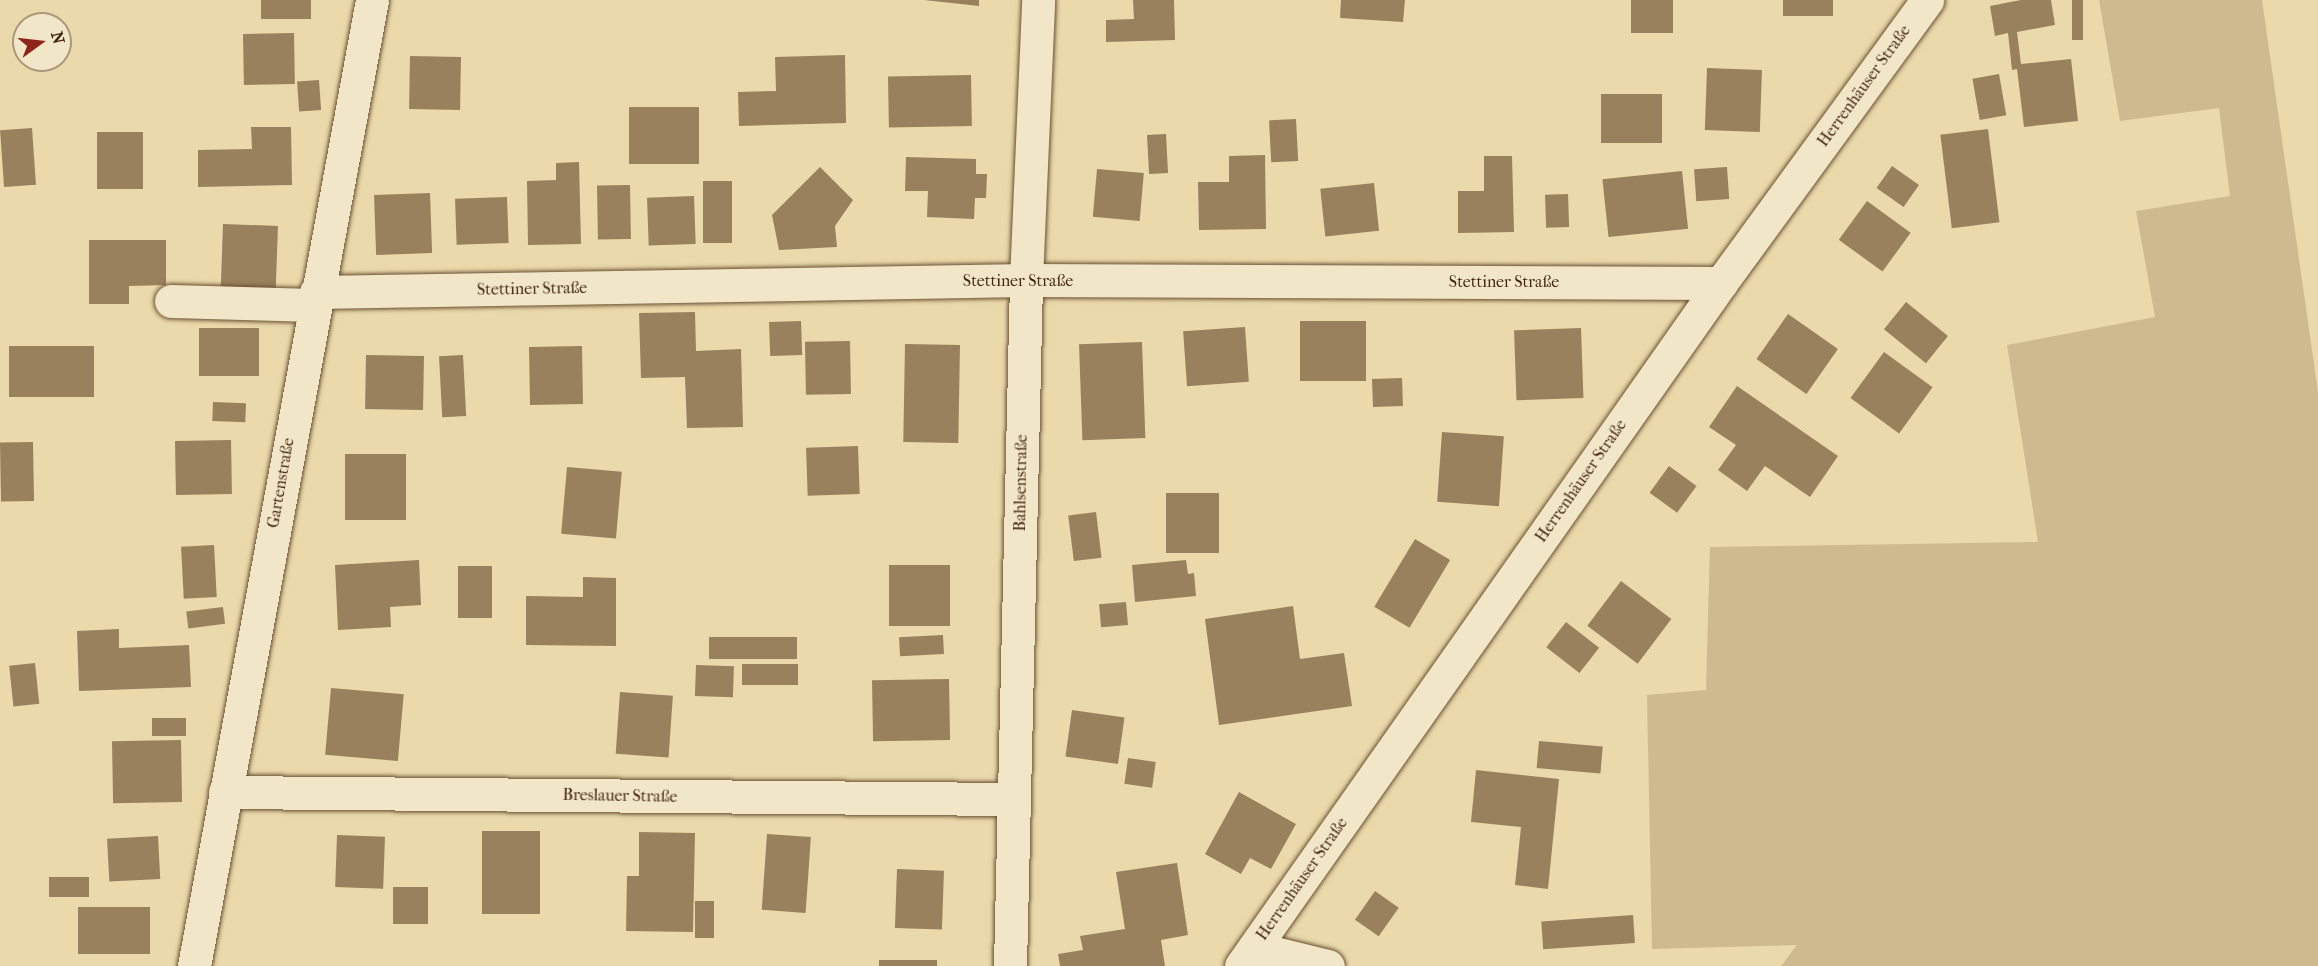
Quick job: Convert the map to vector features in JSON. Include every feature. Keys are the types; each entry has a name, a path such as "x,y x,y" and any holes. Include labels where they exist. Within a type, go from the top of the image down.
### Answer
{"street":[{"name":"Gartenstraße","path":"194,966 315,298 372,0"},
{"name":"Bahlsenstraße","path":"1010,966 1026,280 1038,0"},
{"name":"Herrenhäuser Straße","path":"1247,957 1721,283 1927,0"},
{"name":"Stettiner Straße","path":"171,301 1026,280 1721,283"},
{"name":"Breslauer Straße","path":"225,792 1014,799"},
{"path":"1247,957 1328,966"}],"shaded area":[{"path":"2099,0 2262,0 2318,392 2318,966 1781,966 1797,945 1652,949 1647,695 1706,690 1710,547 2038,542 2007,345 2155,317 2136,211 2230,196 2219,108 2120,121"}],"building":[{"path":"261,0 311,0 311,19 261,19"},
{"path":"924,0 979,0 979,6"},
{"path":"1133,0 1174,0 1175,40 1106,42 1106,20 1134,19"},
{"path":"1341,0 1405,0 1403,22 1340,18"},
{"path":"1631,0 1673,0 1673,33 1631,33"},
{"path":"1783,0 1833,0 1833,16 1783,16"},
{"path":"2021,0 2051,0 2055,25 2017,32 2021,64 2071,59 2078,121 2024,127 2017,69 2012,70 2008,33 1995,36 1990,6"},
{"path":"2072,0 2083,0 2083,40 2072,40"},
{"path":"294,33 295,84 244,85 243,34"},
{"path":"845,55 846,123 739,126 738,92 776,91 775,57"},
{"path":"410,56 461,57 460,110 409,109"},
{"path":"1707,68 1762,70 1760,132 1705,130"},
{"path":"1999,74 2006,115 1980,120 1972,79"},
{"path":"971,75 972,126 889,127 888,76"},
{"path":"319,80 321,110 299,111 297,82"},
{"path":"1601,94 1662,94 1662,143 1601,143"},
{"path":"629,107 699,107 699,164 629,164"},
{"path":"1296,119 1298,161 1271,162 1269,120"},
{"path":"251,127 291,127 292,185 198,187 198,150 252,149"},
{"path":"32,128 36,185 4,187 0,130"},
{"path":"1988,129 1999,222 1952,228 1940,135"},
{"path":"97,132 143,132 143,189 97,189"},
{"path":"1166,134 1168,173 1149,174 1147,135"},
{"path":"1265,155 1266,229 1199,230 1198,182 1229,182 1229,156"},
{"path":"1484,156 1512,156 1514,232 1458,233 1458,191 1484,191"},
{"path":"906,157 976,159 976,174 987,174 986,198 975,198 974,219 927,217 928,191 905,191"},
{"path":"579,162 581,244 528,245 527,181 556,180 556,163"},
{"path":"1892,166 1919,185 1904,207 1877,188"},
{"path":"820,167 853,200 835,226 837,247 779,250 772,215"},
{"path":"1727,167 1729,199 1696,201 1694,169"},
{"path":"1097,169 1144,173 1140,221 1093,217"},
{"path":"1682,171 1688,229 1609,237 1602,179"},
{"path":"703,181 732,181 732,243 703,243"},
{"path":"1374,183 1379,231 1325,236 1320,189"},
{"path":"630,185 631,239 598,240 597,186"},
{"path":"430,193 432,253 376,255 374,195"},
{"path":"1568,194 1569,227 1546,228 1545,195"},
{"path":"694,196 696,244 649,246 647,198"},
{"path":"507,197 509,243 457,245 455,199"},
{"path":"1867,201 1911,233 1882,272 1839,240"},
{"path":"223,224 278,226 276,289 221,287"},
{"path":"89,240 166,240 166,285 129,286 129,304 89,304"},
{"path":"1906,302 1948,336 1926,363 1884,329"},
{"path":"695,312 696,351 741,349 743,427 687,428 685,377 641,378 639,313"},
{"path":"1788,314 1838,349 1806,394 1756,359"},
{"path":"801,321 802,355 770,356 769,322"},
{"path":"1300,321 1366,321 1366,381 1300,381"},
{"path":"1245,327 1249,382 1187,386 1183,331"},
{"path":"199,328 259,328 259,376 199,376"},
{"path":"1581,328 1583,398 1516,400 1514,330"},
{"path":"850,341 851,394 806,395 805,342"},
{"path":"1142,342 1145,438 1082,440 1079,344"},
{"path":"905,344 960,345 958,443 903,442"},
{"path":"9,346 94,346 94,397 9,397"},
{"path":"582,346 583,404 530,405 529,347"},
{"path":"1884,352 1933,387 1899,433 1850,398"},
{"path":"366,355 424,356 423,410 365,409"},
{"path":"463,355 466,416 442,417 439,356"},
{"path":"1402,378 1403,406 1373,407 1372,379"},
{"path":"1737,386 1838,456 1810,497 1765,466 1747,491 1718,470 1736,445 1709,427"},
{"path":"213,402 246,403 245,422 212,421"},
{"path":"1442,432 1504,436 1499,506 1437,502"},
{"path":"231,440 232,494 176,495 175,441"},
{"path":"33,442 34,501 1,502 0,443"},
{"path":"858,446 860,494 808,496 806,448"},
{"path":"345,454 406,454 406,520 345,520"},
{"path":"1669,466 1697,486 1677,513 1650,493"},
{"path":"567,467 622,472 616,539 561,534"},
{"path":"1166,493 1219,493 1219,553 1166,553"},
{"path":"1096,512 1102,558 1074,561 1068,515"},
{"path":"1415,539 1450,560 1409,628 1374,607"},
{"path":"214,545 217,597 184,599 181,547"},
{"path":"419,560 421,605 390,607 391,627 338,630 335,565"},
{"path":"1186,560 1188,574 1194,573 1196,596 1135,602 1132,565"},
{"path":"889,565 950,565 950,626 889,626"},
{"path":"458,566 492,566 492,618 458,618"},
{"path":"583,577 616,578 616,646 526,645 526,596 583,597"},
{"path":"1621,581 1671,619 1638,664 1587,626"},
{"path":"1126,602 1128,625 1101,627 1099,604"},
{"path":"1293,606 1300,659 1344,653 1352,706 1219,725 1205,619"},
{"path":"223,607 225,624 188,628 186,612"},
{"path":"1566,622 1599,648 1579,673 1546,647"},
{"path":"119,629 119,648 189,645 191,687 79,691 77,631"},
{"path":"943,635 944,654 900,656 899,637"},
{"path":"709,637 797,637 797,659 709,659"},
{"path":"35,663 39,704 13,706 9,666"},
{"path":"742,664 798,664 798,685 742,685"},
{"path":"696,665 734,666 733,697 695,696"},
{"path":"949,679 950,740 873,741 872,680"},
{"path":"331,688 404,694 398,761 325,755"},
{"path":"620,692 673,696 669,758 616,754"},
{"path":"1072,710 1124,717 1118,764 1065,757"},
{"path":"152,718 186,718 186,736 152,736"},
{"path":"181,740 182,802 113,803 112,741"},
{"path":"1539,741 1603,747 1600,773 1537,768"},
{"path":"1128,758 1156,762 1152,788 1124,784"},
{"path":"1476,770 1559,779 1548,889 1515,885 1521,827 1471,822"},
{"path":"1239,792 1296,824 1271,869 1250,858 1241,874 1205,854"},
{"path":"482,831 540,831 540,914 482,914"},
{"path":"639,832 695,833 693,932 626,931 627,876 639,876"},
{"path":"767,834 811,837 806,913 762,910"},
{"path":"337,835 385,837 383,889 335,887"},
{"path":"158,836 160,879 109,882 107,839"},
{"path":"1177,863 1188,935 1161,940 1165,966 1060,966 1058,954 1083,950 1080,936 1125,929 1116,872"},
{"path":"897,869 944,871 942,930 895,928"},
{"path":"49,877 89,877 89,897 49,897"},
{"path":"393,887 428,887 428,924 393,924"},
{"path":"1375,891 1399,908 1379,936 1355,920"},
{"path":"695,901 714,901 714,938 695,938"},
{"path":"78,907 150,907 150,954 78,954"},
{"path":"1633,915 1635,943 1543,949 1541,921"},
{"path":"879,960 937,960 937,966 879,966"}]}
